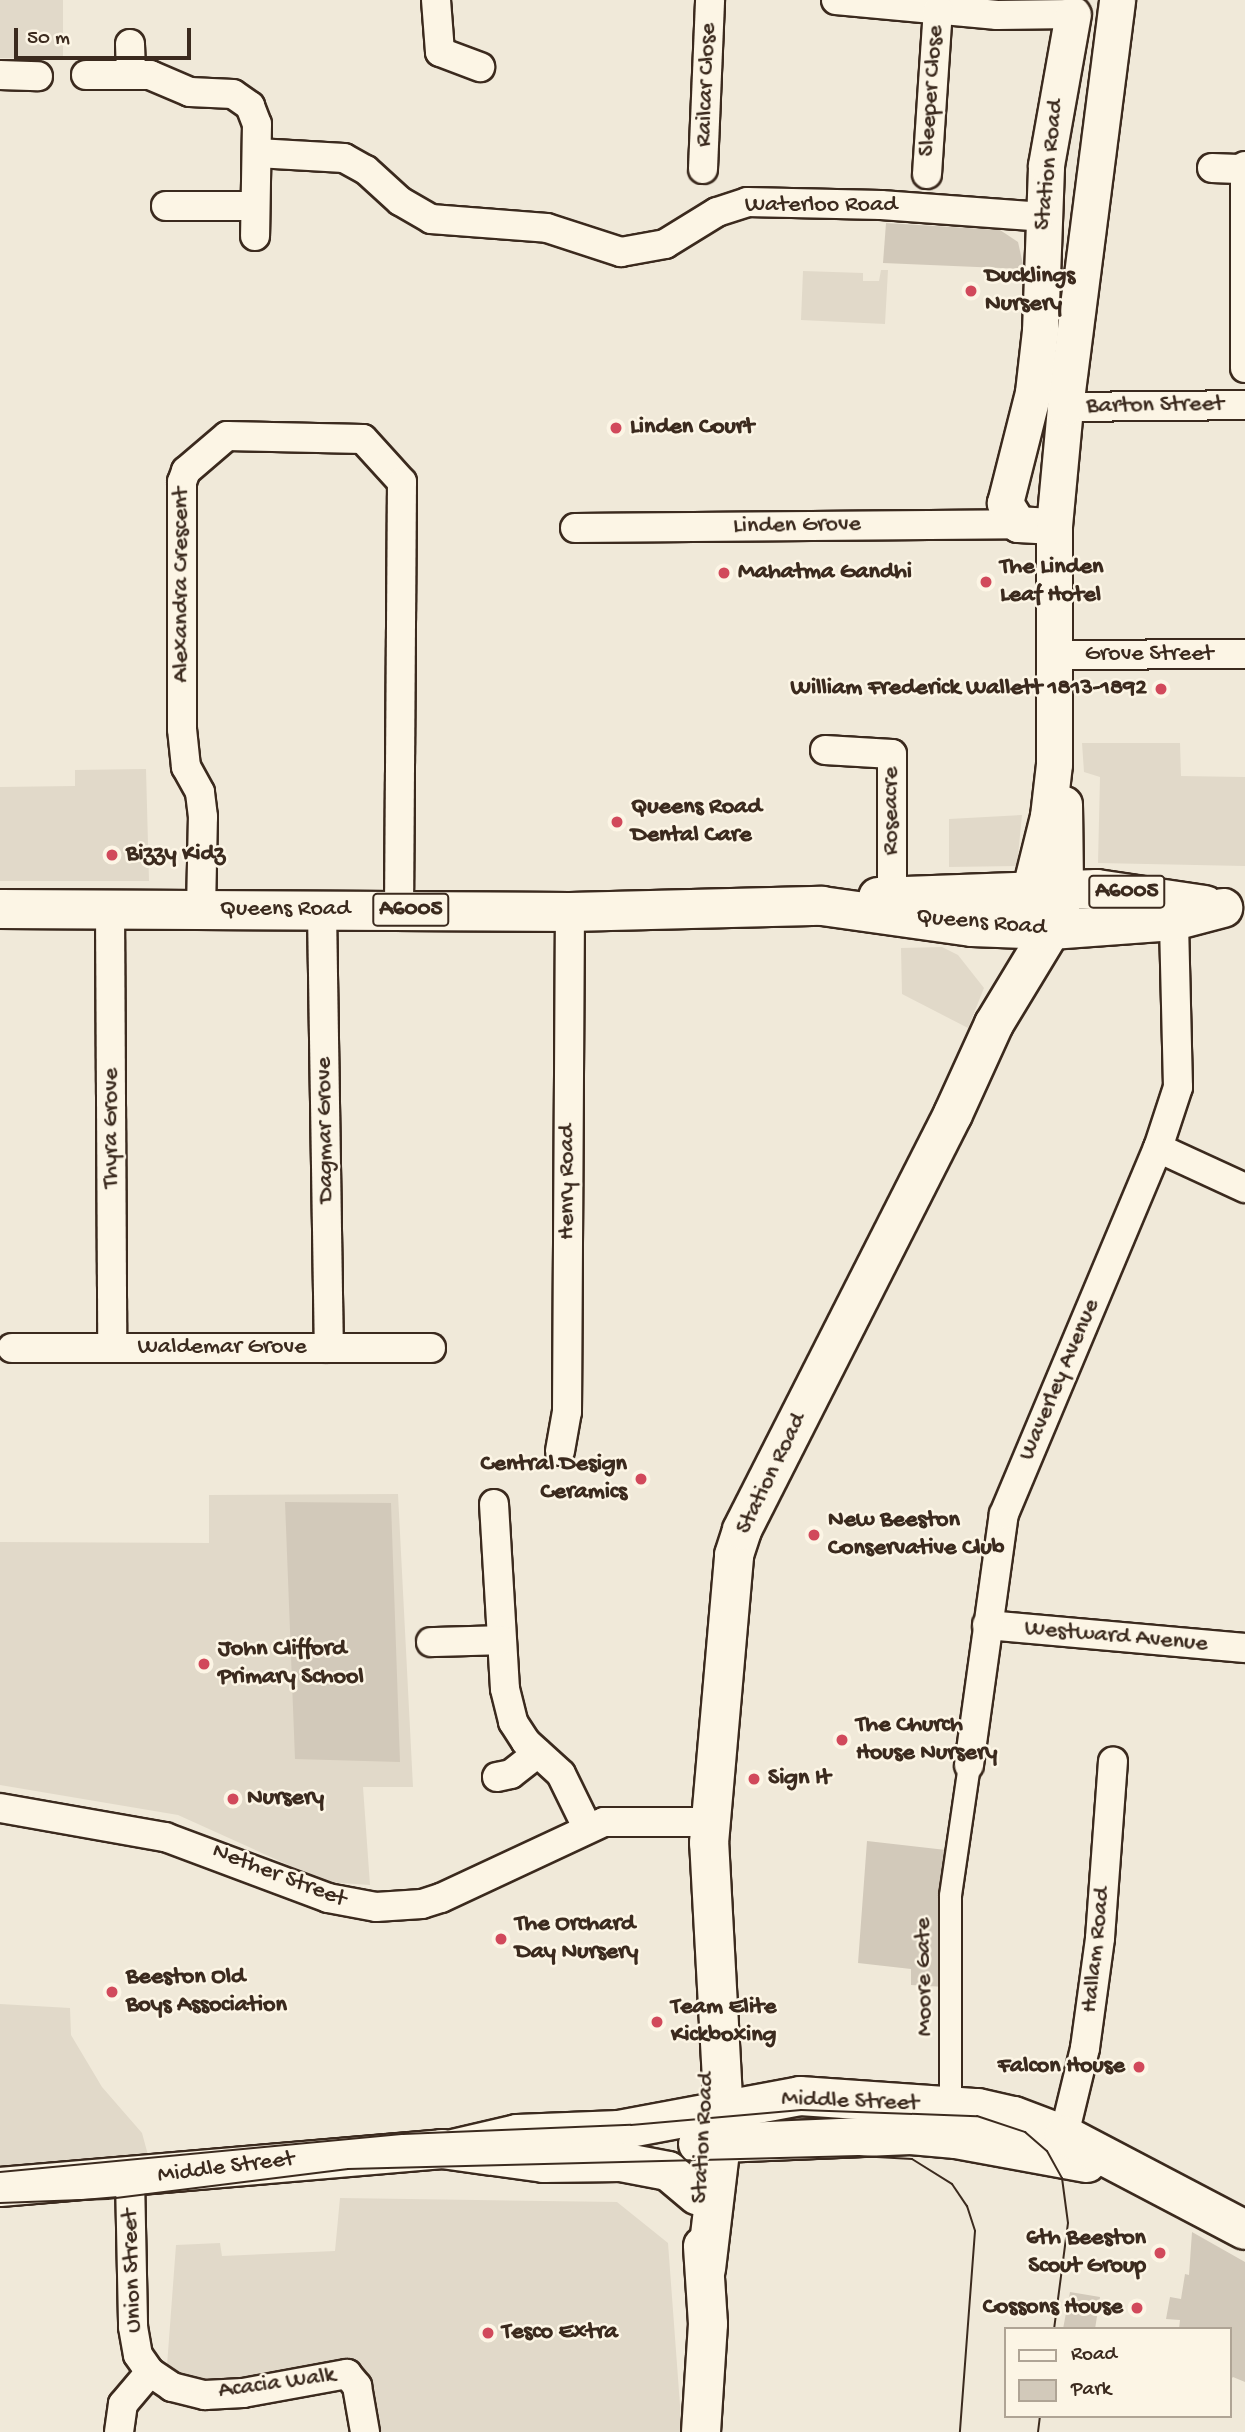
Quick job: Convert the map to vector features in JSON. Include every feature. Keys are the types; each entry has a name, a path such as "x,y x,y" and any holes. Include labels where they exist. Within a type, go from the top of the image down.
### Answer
{"main road":[{"name":"Queens Road","path":"822,906 892,894 1048,890 1137,893 1234,909"},
{"name":"Station Road","path":"701,2432 708,2324 706,2269 716,2007 711,1822 731,1579 742,1530 953,1114 1035,930 1048,890"},
{"name":"Queens Road","path":"0,909 570,912 822,906 1035,930 1174,921 1234,909"},
{"name":"Middle Street","path":"621,2162 800,2096 950,2106 1014,2116 1070,2145 1070,2148"},
{"name":"Station Road","path":"706,2269 697,2195 712,2129"},
{"name":"Middle Street","path":"0,2188 131,2179 320,2157 453,2149 517,2134 712,2129 911,2135 1070,2148 1153,2180 1245,2230"},
{"name":"Middle Street","path":"453,2149 544,2163 621,2162 668,2171 697,2195"}],"street":[{"path":"436,0 440,52 480,67"},
{"name":"Railcar Close","path":"703,169 710,0"},
{"path":"836,0 998,15 1073,14"},
{"name":"Station Road","path":"1048,890 1055,764 1054,526 1065,407 1117,0"},
{"name":"Sleeper Close","path":"927,174 938,9"},
{"name":"Station Road","path":"1018,524 1005,503 1033,392 1040,331 1050,139 1073,14"},
{"path":"130,44 131,75"},
{"path":"0,75 38,76"},
{"path":"86,75 150,75 190,92 233,94 255,113 255,236"},
{"name":"Waterloo Road","path":"257,153 344,158 366,170 400,201 431,219 547,228 621,252 665,244 717,212 747,202 881,205 1044,216"},
{"path":"1212,168 1245,167 1245,368"},
{"path":"166,206 255,206"},
{"name":"Barton Street","path":"1065,407 1245,405"},
{"name":"Alexandra Crescent","path":"201,910 204,817 200,792 186,767 182,729 182,482 186,471 227,436 363,439 402,482 399,910"},
{"path":"1018,524 1054,526"},
{"name":"Linden Grove","path":"575,528 1018,524"},
{"name":"Grove Street","path":"1054,655 1245,654"},
{"name":"Roseacre","path":"825,750 892,754 892,894"},
{"name":"Thyra Grove","path":"110,909 112,1348"},
{"name":"Dagmar Grove","path":"322,911 329,1348"},
{"name":"Henry Road","path":"560,1451 567,1412 570,912"},
{"name":"Waverley Avenue","path":"958,1847 1004,1514 1158,1147 1178,1087 1174,921"},
{"path":"1158,1147 1245,1188"},
{"name":"Waldemar Grove","path":"12,1348 431,1348"},
{"path":"494,1504 501,1640 513,1722 538,1753 561,1774 587,1827"},
{"name":"Westward Avenue","path":"987,1625 1245,1648"},
{"path":"431,1642 501,1640"},
{"path":"498,1777 517,1770 538,1753"},
{"name":"Hallam Road","path":"1070,2148 1100,1938 1113,1761"},
{"name":"Nether Street","path":"0,1808 165,1837 328,1898 376,1908 422,1904 441,1898 587,1827 620,1821 711,1822"},
{"name":"Moore Gate","path":"950,2106 950,1895 958,1847"},
{"name":"Union Street","path":"131,2179 134,2337 138,2355 150,2372"},
{"path":"119,2432 123,2404 150,2372"},
{"name":"Acacia Walk","path":"150,2372 172,2387 205,2395 243,2393 347,2374 359,2393 365,2432"}],"shaded area":[{"path":"0,0 63,0 63,59 0,58"},
{"path":"881,270 888,270 885,324 801,320 803,271 863,273 863,281 879,281"},
{"path":"1082,743 1180,743 1181,776 1245,777 1245,866 1098,863 1100,777 1084,772"},
{"path":"146,769 149,881 0,881 0,787 75,786 75,770"},
{"path":"1022,815 1017,866 949,867 949,819"},
{"path":"942,947 958,955 984,988 968,1028 902,994 901,948"},
{"name":"John Clifford Primary School","path":"398,1494 413,1787 363,1787 370,1885 326,1882 178,1815 0,1785 0,1542 209,1543 209,1495"},
{"path":"0,2004 70,2008 71,2035 102,2087 142,2133 148,2155 0,2166"},
{"name":"Tesco Extra","path":"340,2198 617,2202 668,2243 682,2432 369,2432 362,2387 243,2390 166,2379 176,2245 220,2243 222,2256 335,2251"}],"green space":[{"path":"886,223 1000,230 1018,242 1024,269 883,263"},
{"path":"285,1502 391,1503 400,1762 295,1759"},
{"path":"867,1841 946,1850 945,1987 911,1985 911,1969 858,1963"},
{"path":"1192,2232 1245,2262 1245,2382 1233,2377 1231,2379 1231,2327 1179,2327 1180,2320 1166,2319 1170,2297 1181,2299 1185,2274 1189,2275"},
{"path":"1070,2292 1100,2297 1095,2327 1063,2327"}],"tram line":[{"path":"0,2172 403,2134 631,2125 801,2110 977,2116 1025,2132 1047,2151 1062,2178 1068,2223 1054,2327"},
{"path":"0,2203 108,2199 348,2169 859,2156 912,2159 952,2184 967,2206 975,2231 960,2432"},
{"path":"1038,2432 1040,2418"}],"place":[{"name":"Ducklings Nursery","path":"971,291"},
{"name":"Linden Court","path":"616,428"},
{"name":"Mahatma Gandhi","path":"724,573"},
{"name":"The Linden Leaf Hotel","path":"986,582"},
{"name":"William Frederick Wallett 1813-1892","path":"1161,689"},
{"name":"Queens Road Dental Care","path":"617,822"},
{"name":"Bizzy Kidz","path":"112,855"},
{"name":"Central Design Ceramics","path":"641,1479"},
{"name":"New Beeston Conservative Club","path":"814,1535"},
{"name":"John Clifford Primary School","path":"204,1664"},
{"name":"The Church House Nursery","path":"842,1740"},
{"name":"Sign It","path":"754,1779"},
{"name":"Nursery","path":"233,1799"},
{"name":"The Orchard Day Nursery","path":"501,1939"},
{"name":"Beeston Old Boys Association","path":"112,1992"},
{"name":"Team Elite Kickboxing","path":"657,2022"},
{"name":"Falcon House","path":"1139,2067"},
{"name":"6th Beeston Scout Group","path":"1160,2253"},
{"name":"Cossons House","path":"1137,2308"},
{"name":"Tesco Extra","path":"488,2333"}]}
